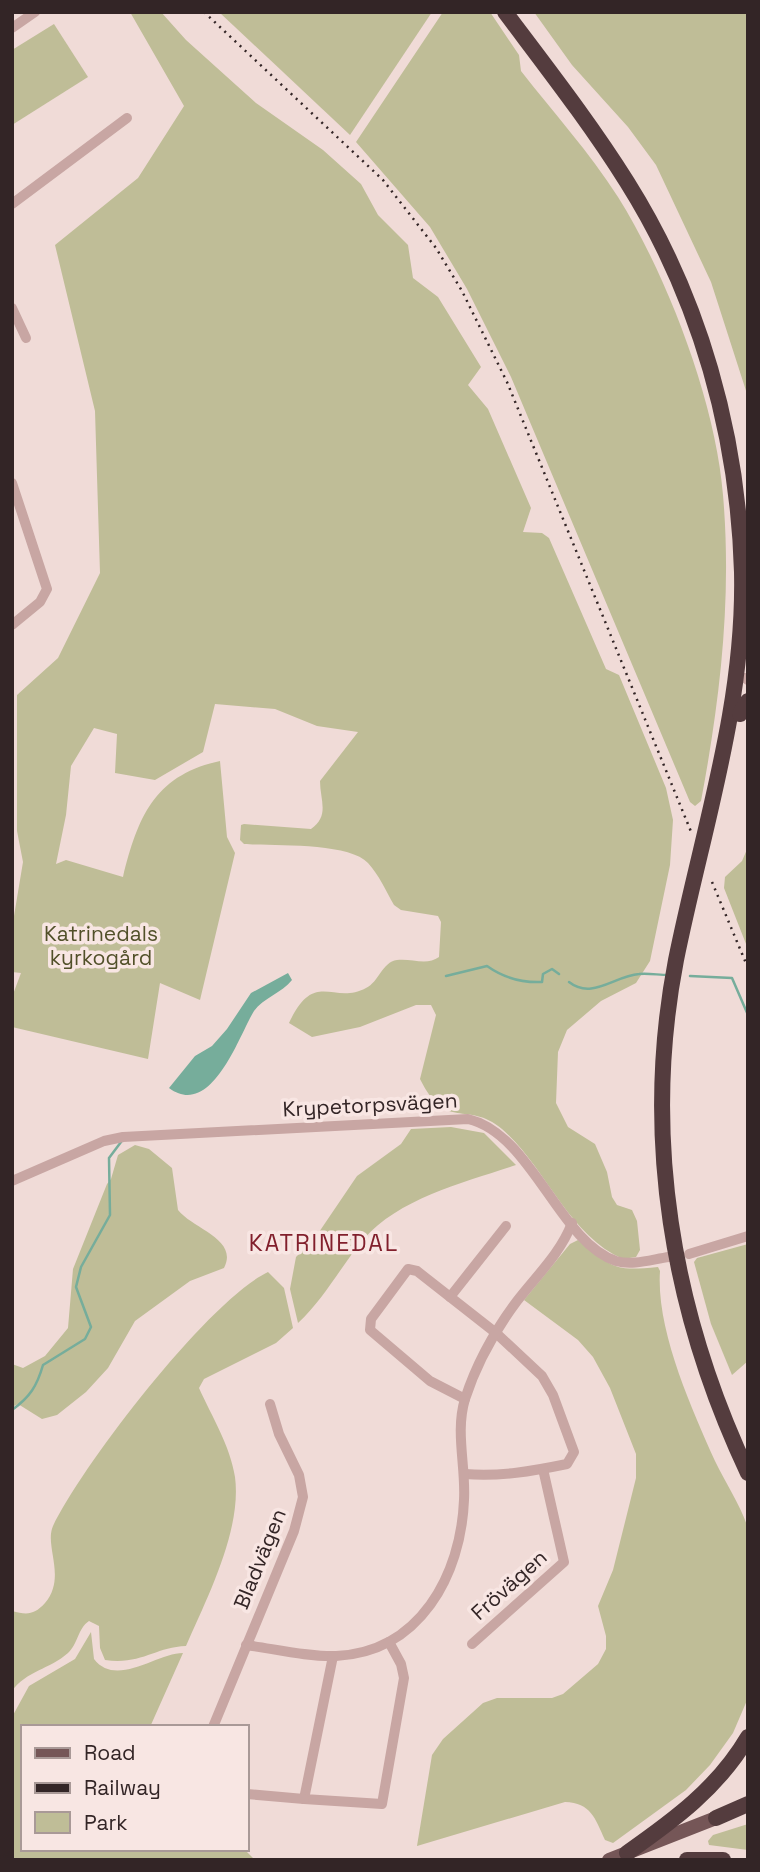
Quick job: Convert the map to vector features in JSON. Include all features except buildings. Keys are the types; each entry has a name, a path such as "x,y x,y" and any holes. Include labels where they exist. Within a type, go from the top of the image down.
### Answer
{"highway":[{"path":"505,12 629,184 664,248 694,320 719,401 735,485 742,573 744,708 684,961 673,1039 669,1142 678,1231 696,1316 718,1386 748,1455"},
{"path":"515,12 614,149 670,244 700,317 726,400 748,530"},
{"path":"748,657 674,975 665,1040 662,1129 671,1232 679,1280 701,1359 748,1473"},
{"path":"627,1853 704,1794 730,1764 748,1737"},
{"path":"716,1818 748,1806"},
{"path":"687,1860 723,1860"}],"main road":[{"path":"609,1860 716,1818"}],"street":[{"path":"12,28 35,12"},
{"path":"12,204 127,118"},
{"path":"12,309 26,338"},
{"path":"12,482 47,589 40,602 12,625"},
{"name":"Krypetorpsvägen","path":"12,1181 104,1142 123,1137 468,1119 490,1127 509,1143 572,1223 595,1247 617,1261 631,1263 669,1257"},
{"path":"246,1645 332,1656 368,1651 389,1642 425,1612 447,1579 461,1538 465,1474 460,1438 465,1399 496,1333 518,1300 563,1245 572,1223"},
{"path":"450,1297 506,1226"},
{"path":"689,1254 748,1236"},
{"path":"465,1399 430,1381 373,1335 370,1326 379,1308 408,1269 418,1271 496,1333 547,1384 574,1452 568,1464 488,1476 465,1474"},
{"name":"Bladvägen","path":"214,1725 294,1531 303,1497 299,1475 279,1434 270,1404"},
{"name":"Frövägen","path":"472,1644 564,1562 543,1469"},
{"path":"248,1794 382,1804 404,1678 401,1664 389,1642"},
{"path":"304,1799 332,1656"}],"green space":[{"name":"Katrinedals kyrkogård","path":"130,12 161,12 186,40 256,103 323,150 361,184 378,215 408,245 413,278 438,297 481,367 468,385 488,409 531,508 523,532 542,533 549,538 606,669 619,675 666,788 673,820 670,865 650,961 636,983 601,1001 567,1030 558,1052 556,1103 568,1127 595,1144 617,1205 632,1210 637,1221 640,1250 636,1257 623,1259 587,1234 532,1162 502,1129 478,1116 448,1111 430,1095 420,1079 436,1015 431,1005 416,1005 360,1027 312,1037 289,1023 298,1006 316,993 354,992 370,985 392,962 429,961 439,957 441,922 438,916 401,910 394,905 372,868 358,856 328,848 244,844 240,840 241,825 244,824 311,829 317,824 323,807 320,781 358,732 317,726 275,709 215,704 203,752 155,780 115,773 117,734 94,728 71,766 66,815 56,864 66,860 123,877 135,835 153,801 180,776 220,761 227,837 235,853 200,1000 160,983 148,1059 12,1027 12,997 21,973 12,972 12,928 23,862 17,831 17,695 58,658 100,573 95,411 55,245 138,178 184,106"},
{"path":"219,12 432,12 350,135"},
{"path":"443,12 490,12 519,55 521,71 596,165 636,228 671,301 700,381 711,421 723,495 726,572 714,725 701,801 695,806 690,802 511,377 467,289 430,227 356,142"},
{"path":"534,12 748,12 748,397 711,282 656,165 628,127 572,65"},
{"path":"54,24 88,77 12,125 12,50"},
{"path":"748,847 748,949 724,888 725,877 742,861"},
{"path":"451,1127 484,1133 516,1165 434,1193 395,1213 364,1239 298,1323 290,1289 296,1257 315,1238 357,1176 401,1144 411,1129"},
{"path":"135,1145 149,1149 172,1168 178,1210 220,1242 227,1258 224,1268 190,1281 135,1321 108,1368 86,1392 57,1415 42,1419 18,1404 12,1407 12,1364 23,1368 45,1356 68,1328 73,1269 111,1179 118,1155"},
{"path":"578,1240 613,1265 630,1269 658,1267 660,1271 664,1318 677,1368 715,1461 748,1528 748,1698 733,1733 710,1765 686,1790 613,1843 605,1840 591,1813 581,1805 565,1802 417,1846 432,1755 443,1739 483,1703 497,1698 552,1698 563,1694 598,1664 606,1649 606,1636 598,1606 613,1570 636,1478 636,1454 610,1388 593,1357 578,1340 524,1300 570,1244"},
{"path":"748,1244 748,1361 732,1375 711,1324 694,1262 697,1258"},
{"path":"268,1272 284,1288 293,1328 276,1343 204,1379 199,1388 233,1465 236,1498 221,1563 186,1646 129,1660 105,1660 100,1648 99,1626 89,1621 68,1653 31,1674 12,1691 12,1611 34,1612 45,1603 51,1593 55,1572 51,1534 68,1498 118,1426 182,1349 213,1315"},
{"path":"91,1632 94,1659 103,1667 114,1670 125,1670 183,1653 151,1725 21,1725 21,1851 246,1851 255,1860 12,1858 12,1717 29,1686 75,1659"},
{"path":"748,1824 748,1850 709,1845 708,1841 713,1835"}],"shaded area":[{"path":"288,973 292,980 254,1011 222,1070 211,1084 198,1093 184,1095 169,1088 195,1056 212,1046 227,1029 251,993"}],"waterway":[{"path":"446,976 487,966 506,977 527,982 542,982 543,974 552,969 559,974"},
{"path":"569,982 586,989 639,974 668,975"},
{"path":"690,976 732,978 748,1015"},
{"path":"12,1410 32,1391 43,1365 85,1339 91,1327 76,1287 81,1267 110,1215 109,1158 121,1142"}],"railway":[{"path":"204,12 383,180 436,248 462,291 507,382 692,834"},
{"path":"712,882 748,968"}],"district":[{"name":"KATRINEDAL","path":"324,1243"}]}
